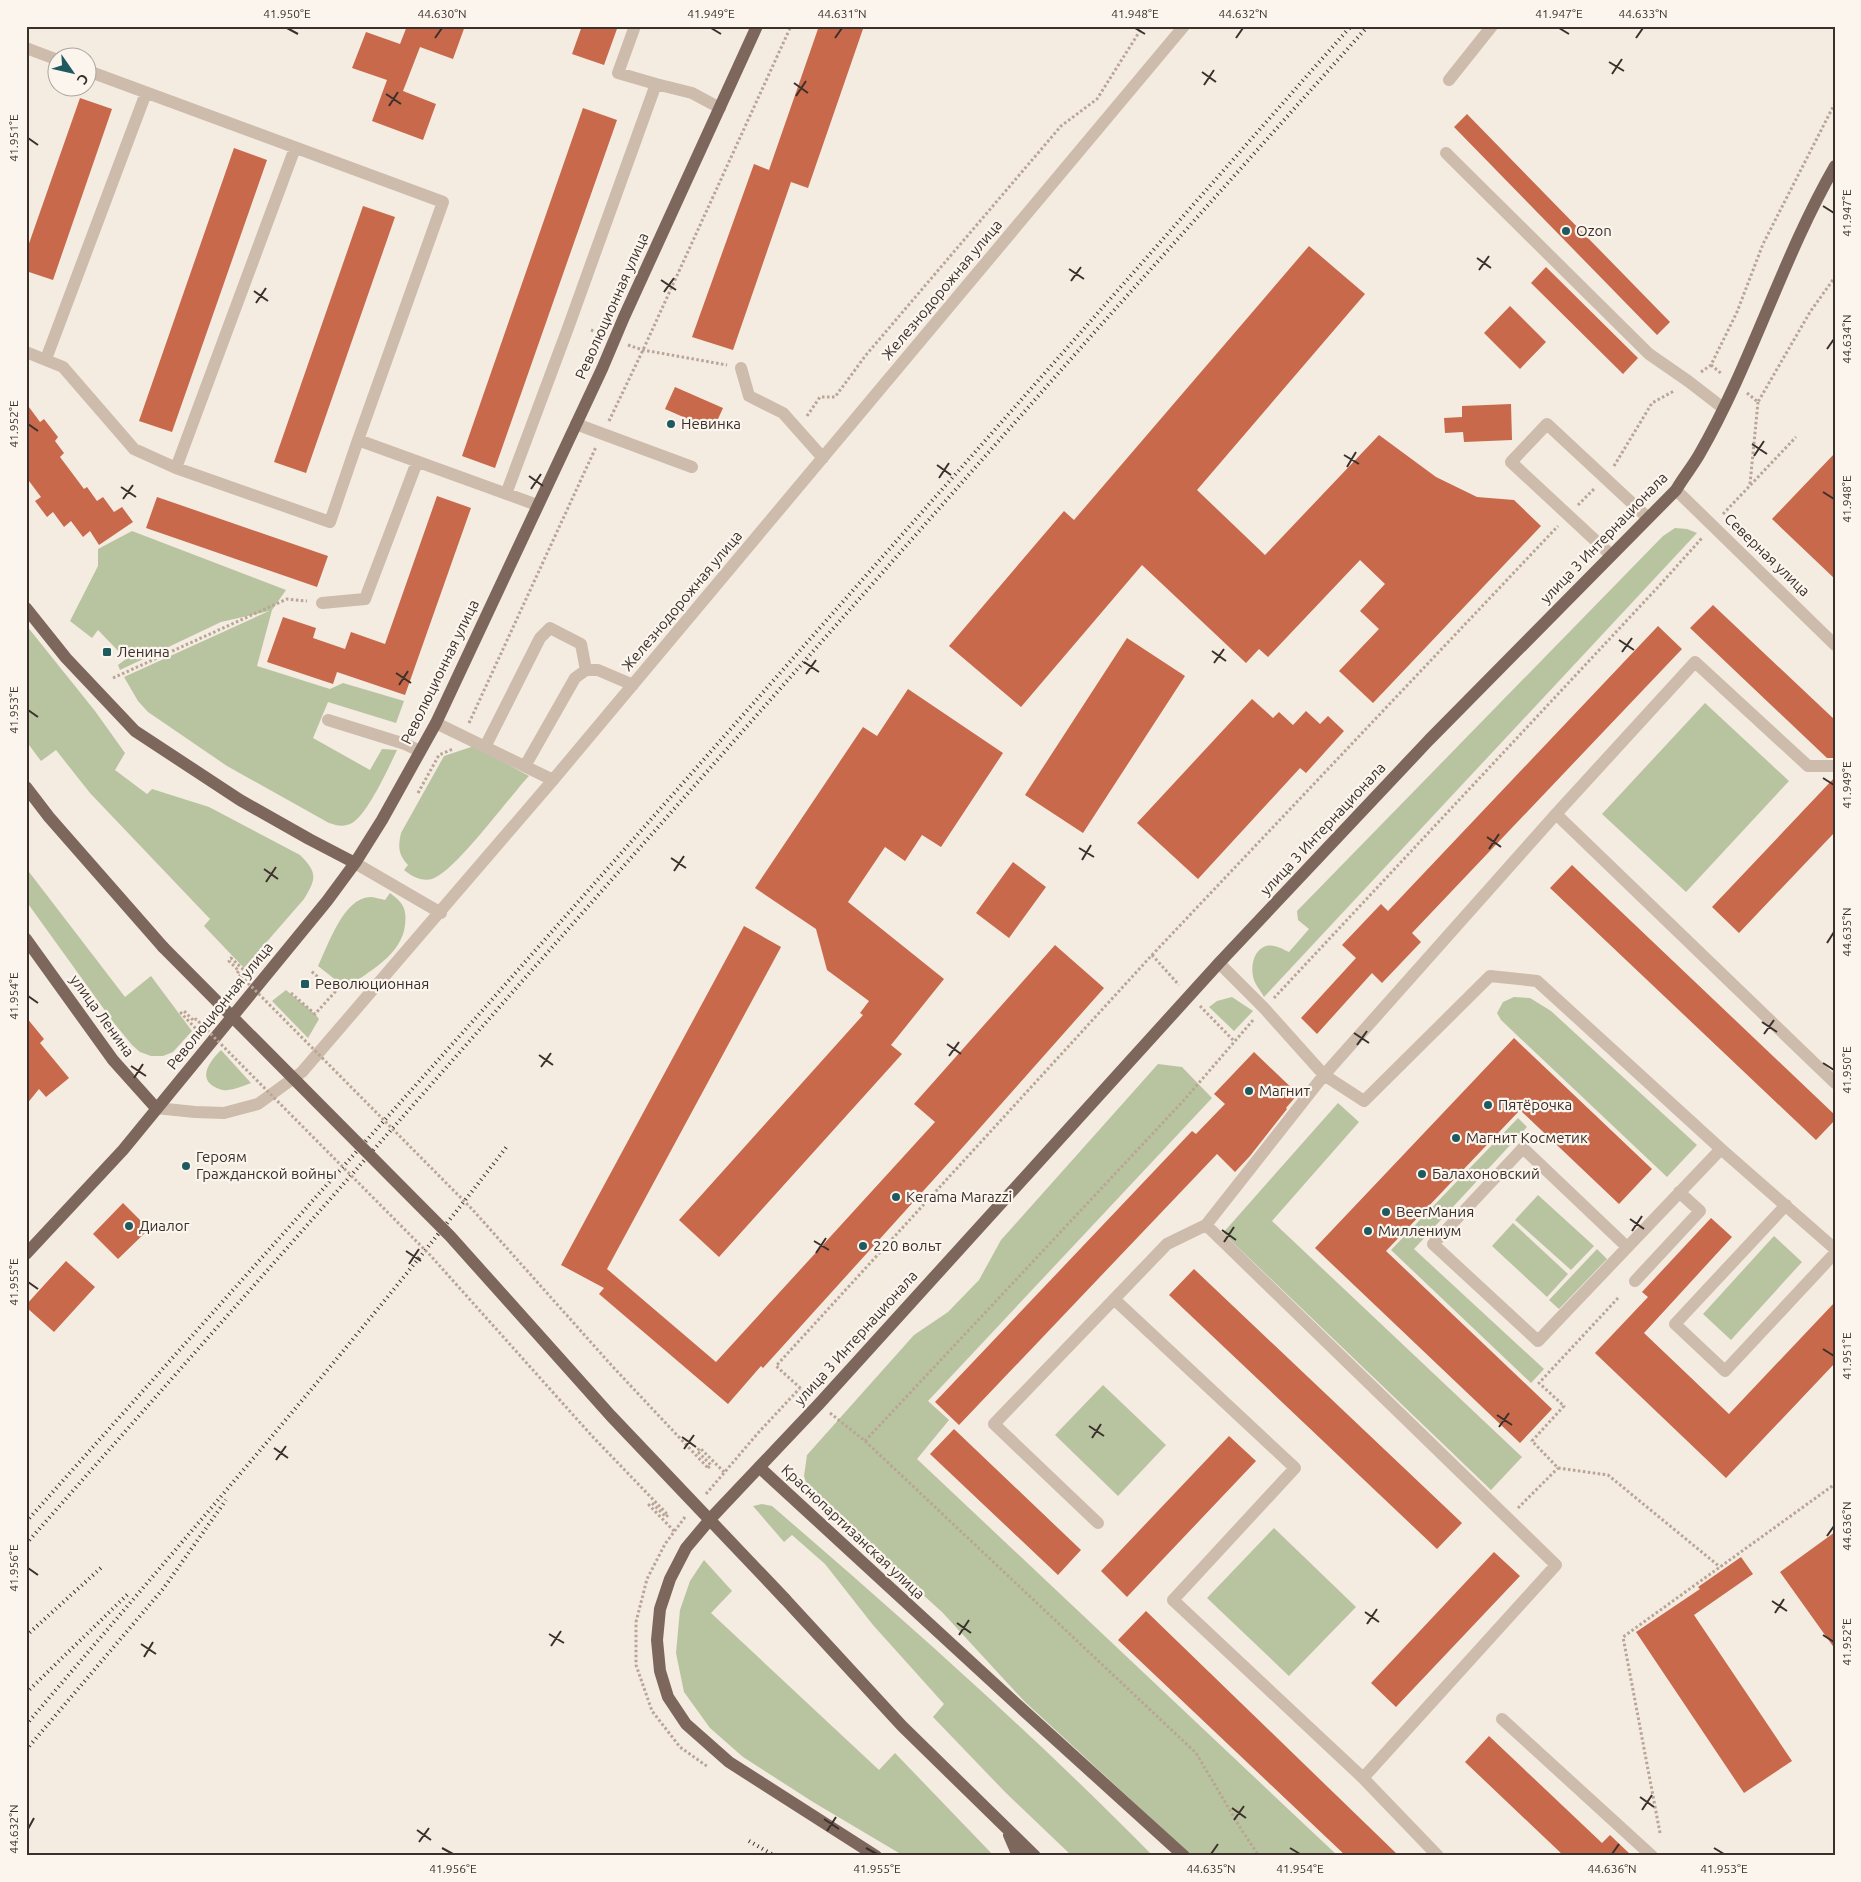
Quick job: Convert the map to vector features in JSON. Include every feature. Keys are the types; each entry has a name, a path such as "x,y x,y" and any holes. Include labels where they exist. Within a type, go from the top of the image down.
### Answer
{"main road":[{"name":"Революционная улица","path":"26,1254 123,1150 315,916 355,863 382,820 436,723 576,424 757,26"},
{"name":"улица 3 Интернационала","path":"760,1467 1219,963 1429,740 1676,490 1699,456 1723,408 1790,257 1835,166"},
{"path":"26,608 66,658 135,731 240,800 309,840 355,863"},
{"path":"26,787 163,947 450,1236 611,1416 785,1599 902,1726 1035,1856"},
{"name":"улица Ленина","path":"26,939 113,1060 156,1108"},
{"name":"Краснопартизанская улица","path":"876,1856 729,1762 686,1724 668,1697 660,1671 658,1632 660,1609 670,1578 686,1548 712,1517 760,1467 1015,1704 1184,1856"},
{"path":"1006,1828 1018,1856"}],"street":[{"path":"635,26 618,73 692,93 720,108"},
{"name":"Железнодорожная улица","path":"156,1108 224,1113 258,1104 302,1072 441,913 1184,26"},
{"path":"1449,80 1492,26"},
{"path":"26,48 48,56"},
{"path":"26,352 63,367 134,449 176,468 330,522 443,202 98,75"},
{"path":"506,494 656,84"},
{"path":"46,359 146,93"},
{"path":"176,468 295,148"},
{"path":"1446,153 1649,354 1723,408"},
{"path":"741,368 749,396 783,413 823,458"},
{"path":"576,424 692,467"},
{"path":"1611,555 1511,462 1547,424 1648,518"},
{"path":"358,440 537,505"},
{"path":"322,603 365,600 418,462"},
{"name":"Северная улица","path":"1676,490 1835,645"},
{"path":"485,747 540,638 550,628 581,644 586,670"},
{"path":"1098,1523 994,1424 1167,1244 1206,1225 1324,1075 1556,814 1695,662 1808,766 1835,766"},
{"path":"525,766 575,678 586,670 598,670 633,685"},
{"path":"328,720 405,744 420,751"},
{"path":"436,723 553,780"},
{"path":"1556,814 1835,1083"},
{"path":"355,863 441,913"},
{"path":"1219,963 1264,1008 1324,1075 1364,1101 1490,976 1537,981 1721,1149 1835,1249"},
{"path":"1628,1247 1523,1148 1433,1244 1538,1341 1628,1247 1679,1192 1721,1149"},
{"path":"1635,1281 1700,1211 1679,1192"},
{"path":"1786,1205 1676,1324 1725,1371 1835,1254"},
{"path":"1206,1225 1556,1565 1363,1778"},
{"path":"1114,1299 1294,1468 1173,1600 1363,1778 1438,1856"},
{"path":"1502,1719 1652,1856"}],"path":[{"path":"416,796 439,755 455,748 462,736 643,350 791,26"},
{"path":"797,429 820,397 835,397 866,355 1061,126 1098,99 1143,26"},
{"path":"705,1494 800,1388 776,1366 1152,955 1613,469 1652,403 1710,365 1737,312 1762,244 1835,103"},
{"path":"1750,485 1758,402 1810,312 1835,277"},
{"path":"643,350 741,368"},
{"path":"1710,365 1758,402"},
{"path":"1280,991 1796,437"},
{"path":"112,678 287,599 322,603"},
{"path":"247,973 231,958 229,961 239,971 237,973 472,1209 613,1367 708,1468 711,1465 697,1451 700,1448 724,1472"},
{"path":"291,993 316,1014 335,992 310,970"},
{"path":"199,1032 181,1013 184,1011 194,1021 196,1019 430,1255 592,1436 668,1514 666,1516 652,1503 649,1505 674,1531"},
{"path":"1244,1030 1185,1099 865,1441 1196,1753 1259,1856"},
{"path":"1618,1298 1539,1383 1564,1406 1532,1441 1558,1468 1608,1475 1720,1567"},
{"path":"1508,1518 1558,1468"},
{"path":"1660,1833 1623,1637 1835,1484"},
{"path":"686,1516 674,1531 647,1579 636,1622 636,1665 652,1711 680,1746 710,1769"}],"green space":[{"path":"1675,528 1687,529 1697,533 1264,997 1253,975 1255,955 1258,951 1266,946 1272,946 1289,952 1309,929 1298,920 1297,911 1663,536"},
{"path":"132,531 286,590 272,610 257,666 330,689 343,683 404,701 396,723 328,702 313,738 370,770 382,749 397,750 371,801 352,823 341,826 329,823 227,766 148,712 138,701 124,677 269,611 221,622 120,670 118,665 126,659 98,630 92,638 70,621 98,566 98,549"},
{"path":"26,625 95,711 125,753 115,770 147,794 152,789 209,807 300,855 310,866 313,880 304,899 244,968 204,926 210,919 90,793 56,750 41,761 26,741"},
{"path":"1705,703 1789,781 1686,892 1602,814"},
{"path":"474,746 529,776 482,833 442,874 428,880 413,876 404,870 408,865 402,857 400,850 401,833 444,756"},
{"path":"26,868 125,997 151,976 192,1031 173,1052 163,1056 151,1056 140,1052 114,1023 26,901"},
{"path":"390,893 401,903 405,910 403,936 398,945 383,962 346,988 318,966 338,924 352,905 360,899 370,897 385,900"},
{"path":"286,990 319,1019 308,1038 272,1001"},
{"path":"1232,997 1253,1011 1234,1031 1209,1007 1217,1001"},
{"path":"1514,997 1530,998 1551,1011 1697,1145 1667,1177 1501,1020 1497,1013 1503,1002"},
{"path":"221,1050 251,1083 234,1089 221,1090 209,1082 206,1073 213,1058"},
{"path":"1158,1064 1182,1067 1212,1098 928,1401 949,1420 917,1459 1338,1856 1192,1856 1024,1701 942,1612 809,1492 804,1476 807,1455 914,1335 948,1312 979,1280 1001,1240"},
{"path":"1338,1103 1359,1122 1272,1221 1522,1457 1491,1490 1223,1233"},
{"path":"1518,1118 1527,1127 1414,1249 1544,1369 1531,1383 1391,1250"},
{"path":"1538,1195 1594,1246 1571,1270 1515,1220"},
{"path":"1513,1223 1568,1274 1547,1297 1492,1246"},
{"path":"1774,1236 1802,1262 1731,1340 1703,1314"},
{"path":"1597,1249 1607,1259 1559,1309 1549,1300"},
{"path":"1103,1385 1166,1445 1118,1496 1055,1435"},
{"path":"762,1504 772,1506 918,1634 1061,1765 1153,1856 1072,1856 1006,1793 933,1717 944,1704 873,1625 825,1564 792,1535 784,1542 753,1506"},
{"path":"1274,1528 1356,1607 1289,1676 1207,1598"},
{"path":"704,1560 732,1591 711,1613 879,1770 895,1753 994,1856 904,1856 813,1802 743,1757 710,1728 684,1692 676,1653 680,1610 690,1581"}],"building":[{"path":"407,26 465,26 453,59 420,47 403,91 436,104 423,140 372,121 387,80 352,68 366,32 400,44"},
{"path":"582,26 618,26 604,65 572,54"},
{"path":"819,26 864,26 808,188 791,182 733,350 692,337 754,164 769,170"},
{"path":"80,98 112,109 53,280 26,271 26,252"},
{"path":"583,108 617,120 495,468 462,456"},
{"path":"1467,114 1670,322 1657,335 1454,127"},
{"path":"234,148 267,160 172,432 139,421"},
{"path":"363,206 395,217 306,473 274,462"},
{"path":"1309,246 1365,294 1197,490 1265,555 1379,435 1436,477 1477,497 1514,500 1541,526 1373,703 1339,671 1379,629 1360,611 1385,584 1360,560 1268,657 1259,649 1246,663 1142,565 1021,707 949,646 1064,511 1074,520"},
{"path":"1546,267 1638,358 1623,374 1531,283"},
{"path":"1510,306 1546,342 1520,369 1484,333"},
{"path":"675,387 723,408 713,430 665,409"},
{"path":"26,403 40,422 44,419 58,437 55,441 64,453 60,457 84,489 87,487 97,501 103,497 114,512 122,507 133,522 99,545 90,531 83,537 71,521 64,527 53,512 47,517 35,501 41,497 26,477"},
{"path":"1511,404 1512,440 1464,442 1463,432 1445,433 1444,418 1462,417 1462,406"},
{"path":"1835,453 1835,579 1772,519"},
{"path":"437,496 471,508 405,695 337,672 333,684 267,662 283,617 316,628 313,638 345,649 351,632 385,644"},
{"path":"157,497 328,556 317,587 146,528"},
{"path":"1713,605 1835,720 1835,758 1827,758 1690,628"},
{"path":"1658,626 1682,649 1412,933 1421,942 1382,983 1372,973 1317,1034 1301,1018 1356,958 1342,945 1381,904 1388,911"},
{"path":"1127,638 1185,676 1083,833 1025,795"},
{"path":"908,689 1003,753 941,847 922,835 905,861 885,847 848,902 944,979 891,1045 902,1054 719,1257 679,1220 863,1015 860,1013 869,1001 827,970 816,929 755,888 863,727 877,736"},
{"path":"1252,699 1273,718 1279,712 1293,725 1306,711 1320,724 1328,716 1344,731 1306,773 1300,768 1198,879 1137,823"},
{"path":"1835,777 1835,832 1739,933 1712,907"},
{"path":"1013,862 1046,887 1009,938 976,913"},
{"path":"1572,865 1835,1115 1835,1120 1816,1140 1550,888"},
{"path":"744,926 781,947 607,1269 716,1362 935,1122 914,1104 1055,945 1104,988 963,1147 763,1368 761,1366 728,1404 599,1294 604,1288 561,1265"},
{"path":"26,1017 44,1039 40,1043 69,1078 46,1097 39,1089 26,1105"},
{"name":"Миллениум","path":"1514,1038 1652,1169 1619,1204 1520,1110 1386,1251 1552,1409 1520,1443 1315,1248"},
{"path":"1254,1052 1298,1094 1250,1156 1235,1172 1217,1154 959,1425 935,1402 1192,1131 1196,1134 1225,1104 1214,1094"},
{"path":"123,1203 149,1229 118,1259 93,1234"},
{"path":"1711,1218 1732,1237 1644,1333 1729,1414 1835,1302 1835,1363 1726,1478 1595,1353 1648,1297 1642,1292"},
{"path":"66,1261 95,1287 54,1332 26,1305"},
{"path":"1194,1269 1462,1523 1437,1549 1169,1295"},
{"path":"954,1429 1081,1550 1058,1575 930,1454"},
{"path":"1229,1436 1256,1461 1127,1597 1101,1571"},
{"path":"1835,1532 1835,1649 1780,1572"},
{"path":"1494,1552 1520,1576 1396,1707 1371,1683"},
{"path":"1741,1557 1753,1574 1694,1615 1792,1761 1744,1793 1636,1632 1700,1589 1698,1587"},
{"path":"1146,1611 1399,1856 1346,1856 1118,1640"},
{"path":"1489,1736 1602,1843 1610,1835 1632,1856 1564,1856 1465,1762"}],"railway":[{"path":"26,1522 473,1021 1351,26"},
{"path":"26,1544 1092,335 1368,26"},
{"path":"26,1725 210,1510 391,1293 508,1145"},
{"path":"26,1750 163,1589 226,1500"},
{"path":"26,1636 103,1566"},
{"path":"26,1693 130,1592"},
{"path":"749,1841 775,1856"}],"place":[{"name":"Ozon","path":"1566,231"},
{"name":"Невинка","path":"671,424"},
{"name":"Ленина","path":"107,652"},
{"name":"Революционная","path":"305,984"},
{"name":"Магнит","path":"1249,1091"},
{"name":"Пятёрочка","path":"1488,1105"},
{"name":"Магнит Косметик","path":"1456,1138"},
{"name":"Героям Гражданской войны","path":"186,1166"},
{"name":"Балахоновский","path":"1422,1174"},
{"name":"Kerama Marazzi","path":"896,1197"},
{"name":"BeerМания","path":"1386,1212"},
{"name":"Диалог","path":"129,1226"},
{"name":"Миллениум","path":"1368,1231"},
{"name":"220 вольт","path":"863,1246"}]}
